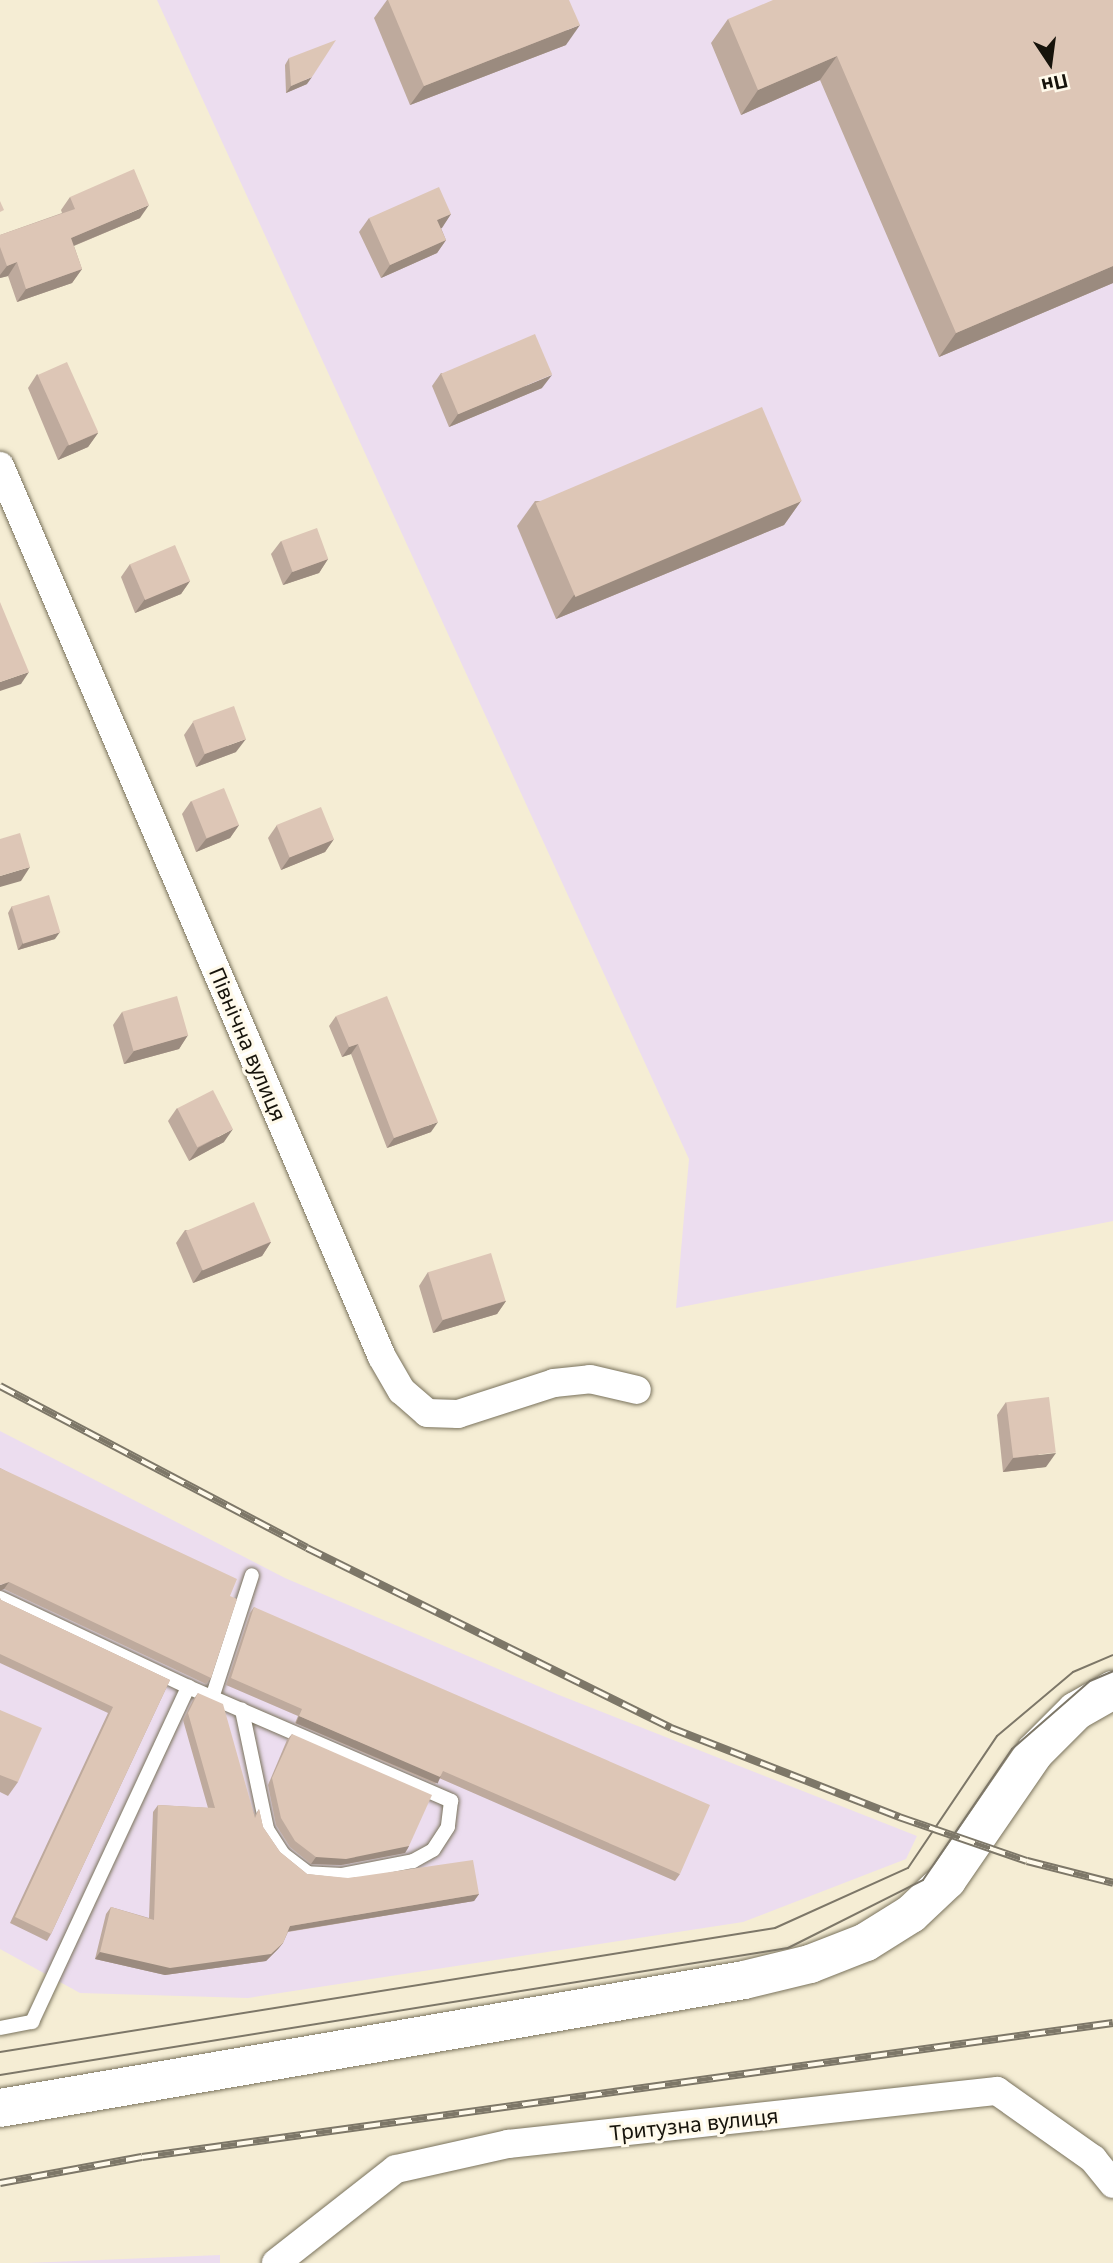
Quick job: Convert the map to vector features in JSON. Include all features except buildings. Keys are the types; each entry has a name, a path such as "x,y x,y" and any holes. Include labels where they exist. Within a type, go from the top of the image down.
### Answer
{"main road":[{"path":"0,2108 744,1980 810,1964 866,1942 911,1914 947,1880 1035,1752 1076,1711 1113,1690"}],"street":[{"name":"Північна вулиця","path":"0,466 382,1357 402,1391 427,1413 458,1414 554,1383 590,1379 638,1390"},
{"name":"Тритузна вулиця","path":"276,2263 396,2169 508,2144 997,2091 1093,2159 1113,2184"}],"lane":[{"path":"212,1698 252,1575"},
{"path":"0,1598 212,1698 242,1710 451,1801 447,1827 433,1850 414,1861 342,1875 308,1873 283,1854 267,1829 242,1710"},
{"path":"0,2028 32,2022 188,1687"}],"shaded area":[{"path":"157,0 1113,0 1113,1221 676,1308 689,1159"},
{"path":"0,1431 285,1578 559,1695 917,1836 906,1859 743,1922 248,1998 80,1993 0,1949"},
{"path":"220,2255 220,2263 27,2263"}],"tram line":[{"path":"0,2052 775,1928 908,1868 997,1736 1073,1672 1113,1655"},
{"path":"0,2075 788,1948 923,1880 1012,1749 1090,1681 1113,1671"}],"railway":[{"path":"0,1386 307,1548 671,1728 899,1817 1027,1861 1113,1883"},
{"path":"0,2183 142,2157 1113,2023"}]}
